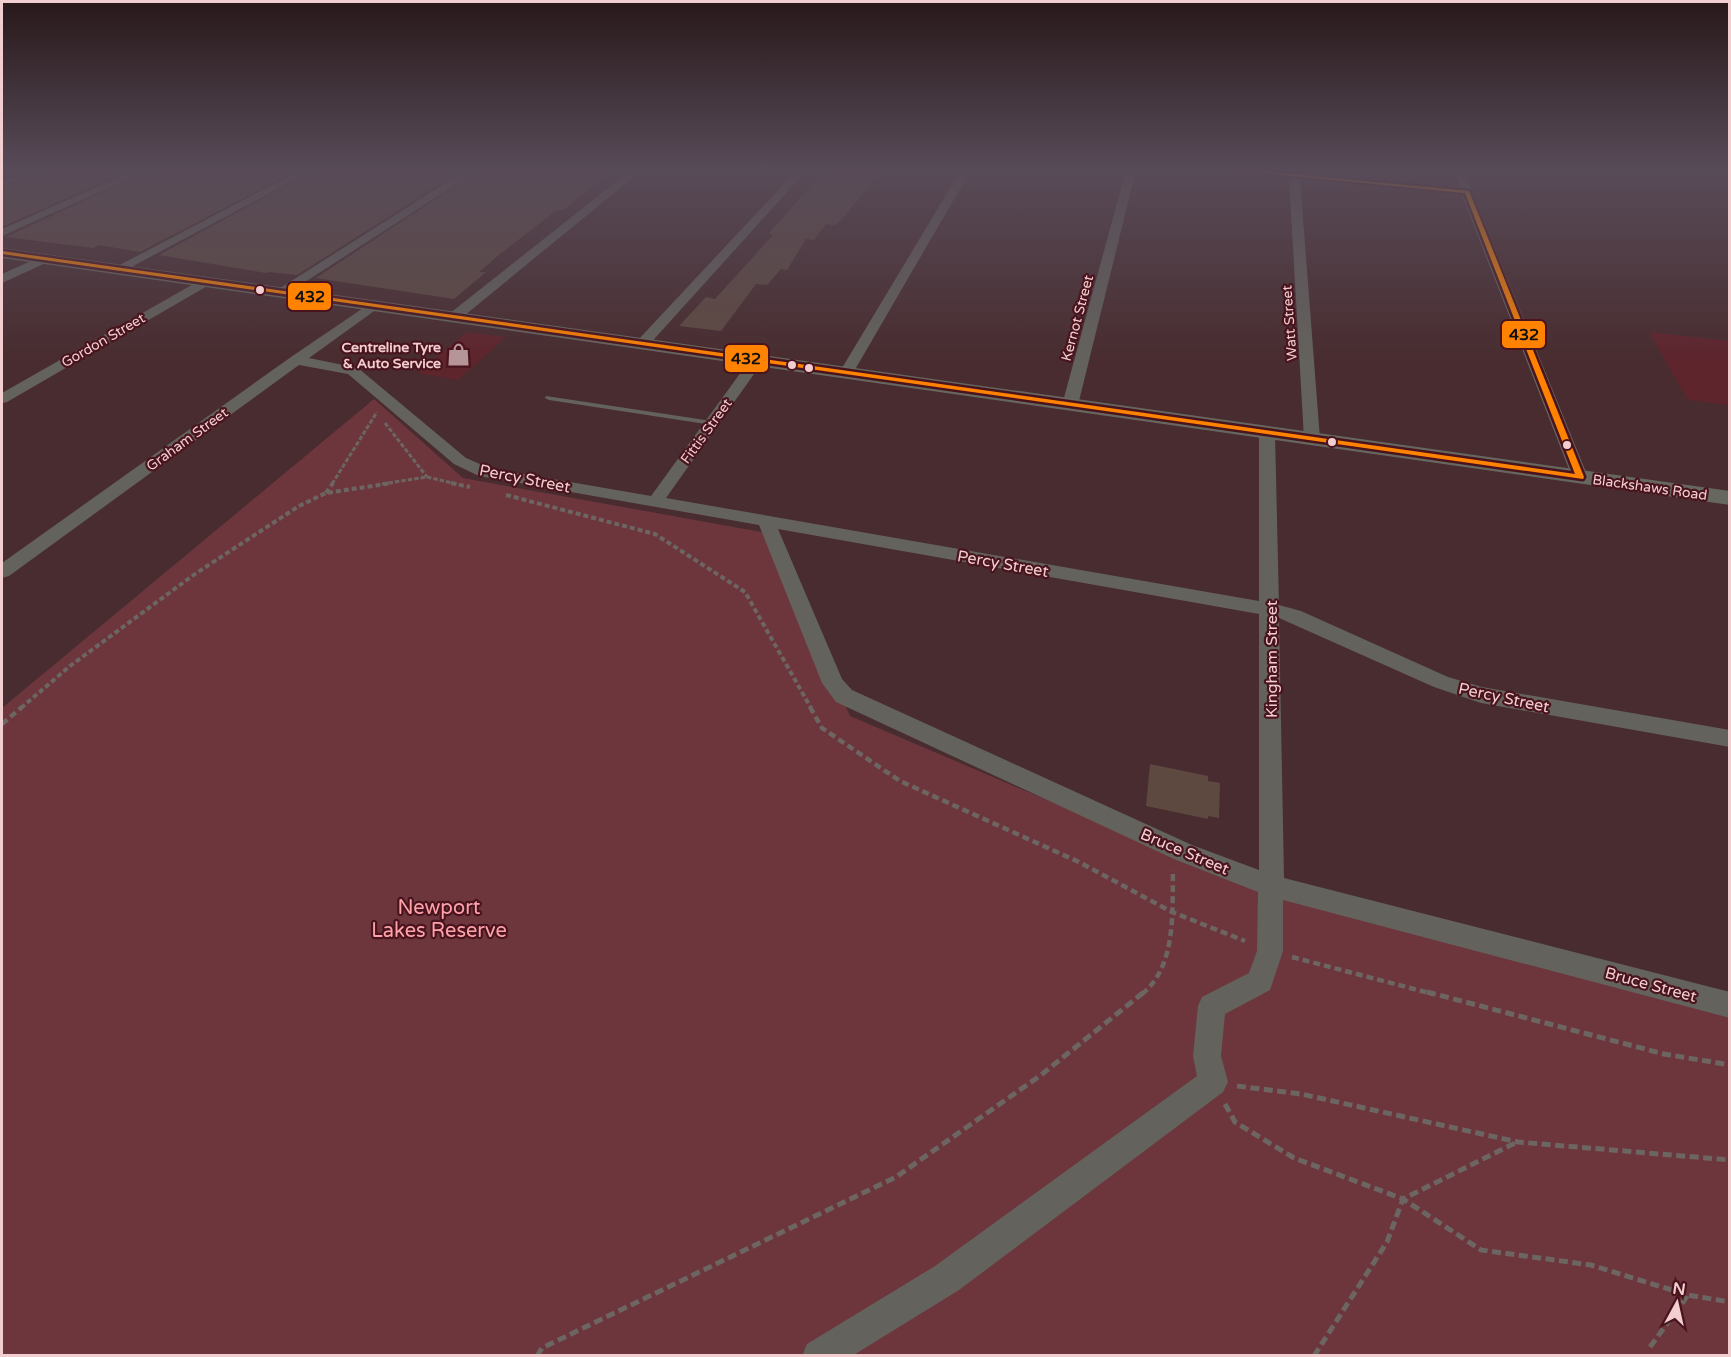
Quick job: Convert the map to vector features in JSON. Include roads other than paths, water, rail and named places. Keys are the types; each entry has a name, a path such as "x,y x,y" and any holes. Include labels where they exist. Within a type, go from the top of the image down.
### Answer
{"main road":[{"name":"Blackshaws Road","path":"2,253 1730,498"}],"street":[{"path":"118,269 186,233"},
{"path":"280,292 373,233"},
{"path":"454,317 558,233"},
{"path":"642,344 744,233"},
{"path":"846,373 929,233"},
{"name":"Kernot Street","path":"1070,405 1115,233"},
{"name":"Watt Street","path":"1298,233 1312,439"},
{"path":"1483,233 1580,477"},
{"path":"2,279 44,259"},
{"name":"Gordon Street","path":"2,399 204,282"},
{"name":"Graham Street","path":"2,572 372,306"},
{"name":"Percy Street","path":"296,360 353,371 471,468 1270,609 1294,616 1441,682 1481,695 1730,739"},
{"name":"Fittis Street","path":"655,502 757,360"},
{"name":"Kingham Street","path":"819,1356 947,1278 1213,1082 1207,1056 1212,1006 1260,981 1270,951 1269,913 1272,886 1267,433"},
{"name":"Bruce Street","path":"766,521 833,683 844,696 864,707 1184,852 1272,886 1730,1005"}],"lane":[{"path":"549,398 712,423"}],"place":[{"name":"Centreline Tyre & Auto Service","path":"459,355"}],"park label":[{"name":"Newport Lakes Reserve","path":"439,918"}]}
